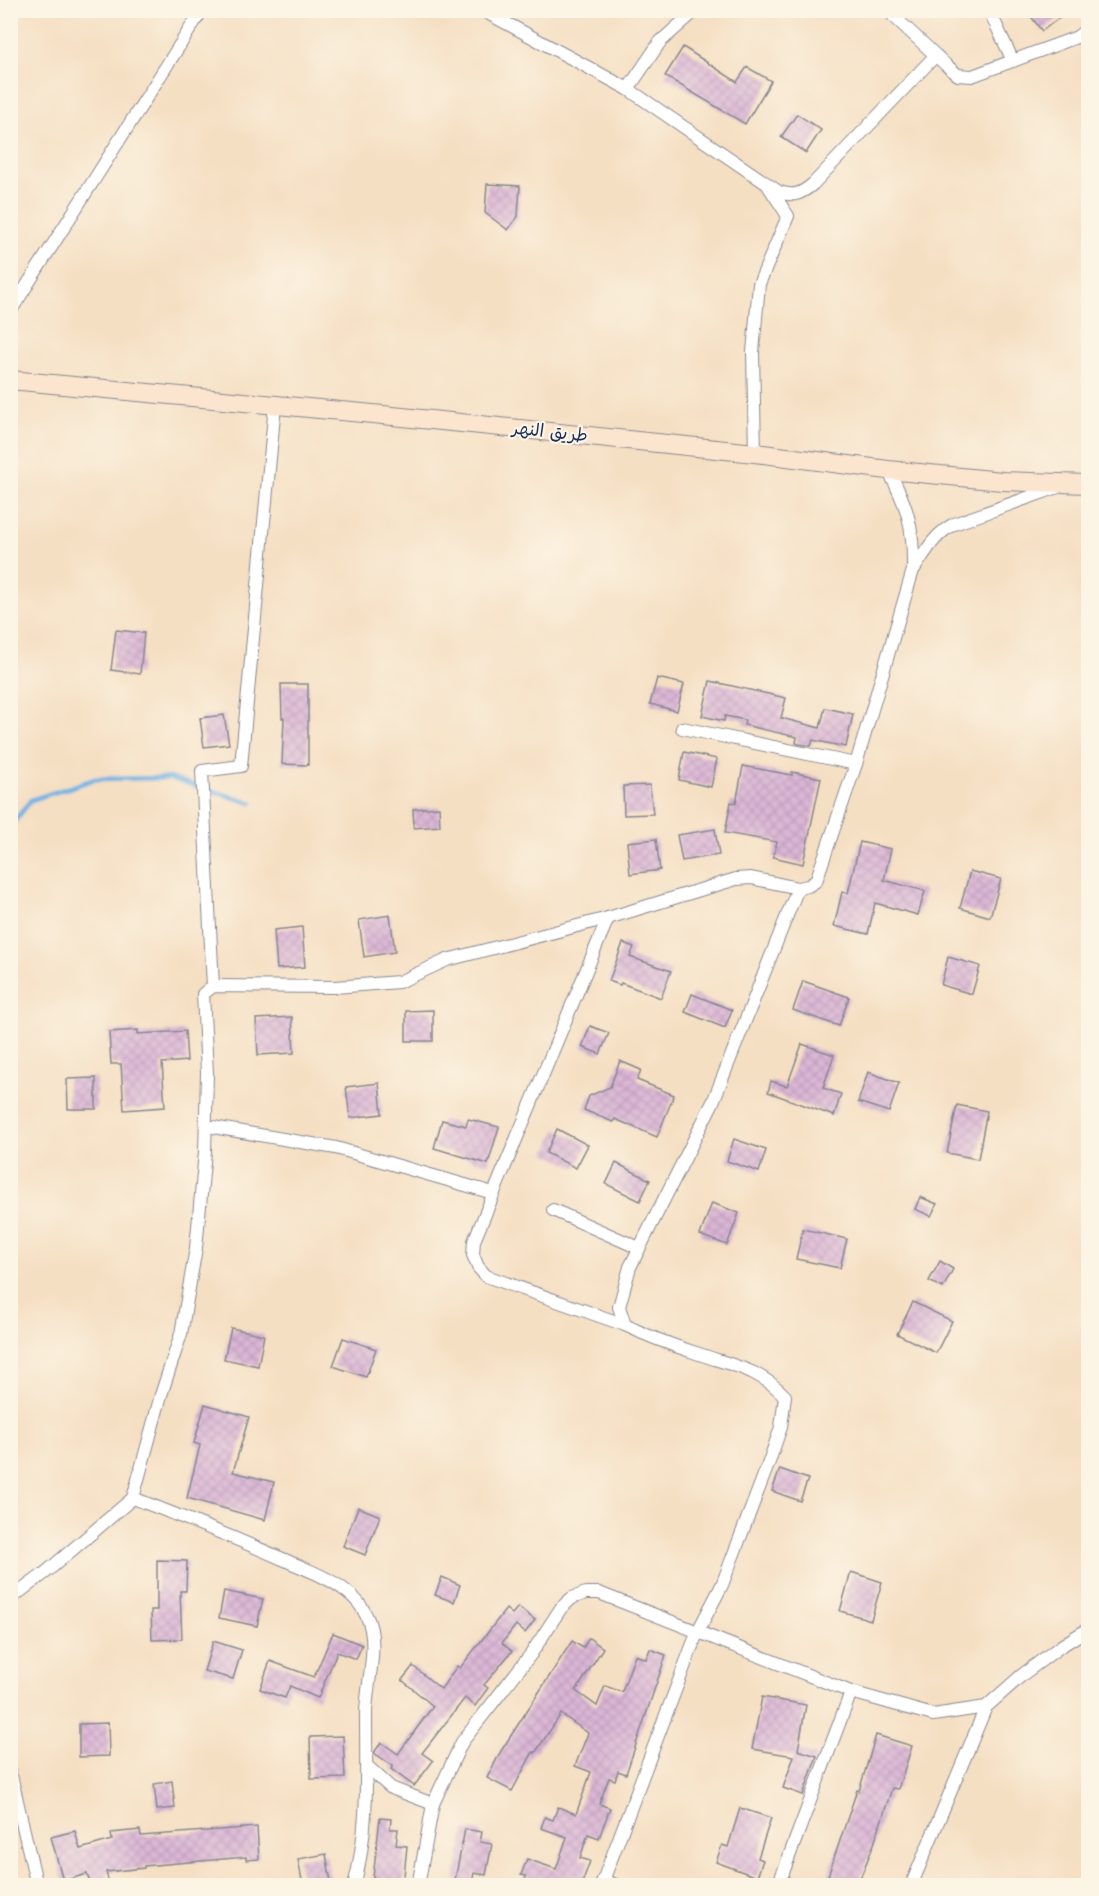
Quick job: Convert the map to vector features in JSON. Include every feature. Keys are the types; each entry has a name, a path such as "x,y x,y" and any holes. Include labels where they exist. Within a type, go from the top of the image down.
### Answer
{"main road":[{"name":"طريق النهر","path":"10,380 755,453 888,470 1002,481 1089,484"}],"street":[{"path":"10,312 202,10"},
{"path":"482,10 628,89 779,192 788,195 796,195 804,191 934,56"},
{"path":"628,89 660,42 696,10"},
{"path":"887,10 934,56 958,75 972,76 1077,37 1089,25"},
{"path":"989,10 1013,60"},
{"path":"1077,37 1089,43"},
{"path":"755,453 753,352 759,284 788,216 767,184"},
{"path":"213,986 202,771 241,766 275,405"},
{"path":"10,1599 45,1573 134,1498 161,1395 181,1334 196,1248 205,1152 207,1073 203,994 213,986 335,987 399,982 447,960 608,918 736,879 751,878 798,888 816,881 856,764 913,570 914,541 909,517 902,496 888,470"},
{"path":"913,570 942,531 954,524 1070,483"},
{"path":"682,728 856,764"},
{"path":"625,1324 619,1307 630,1267 713,1102 798,888"},
{"path":"608,918 493,1193 474,1241 473,1255 478,1267 486,1276 625,1324 663,1342 741,1367 771,1381 785,1396 780,1427 769,1462 722,1585 697,1633 602,1883 618,1886"},
{"path":"213,1127 336,1148 493,1193"},
{"path":"553,1210 639,1248"},
{"path":"134,1498 234,1537 327,1579 345,1590 358,1602 367,1616 372,1634 366,1716 368,1767 366,1827 362,1858 354,1886"},
{"path":"418,1886 433,1804 462,1742 531,1654 561,1608 572,1598 586,1593 599,1593 851,1692 933,1715 986,1707"},
{"path":"910,1886 986,1707 1022,1675 1061,1646 1089,1629"},
{"path":"778,1886 851,1692"},
{"path":"368,1767 391,1788 433,1804"},
{"path":"10,1771 37,1886"}],"building":[{"path":"1026,10 1069,10 1042,31"},
{"path":"683,47 737,82 747,67 771,81 745,124 665,76"},
{"path":"797,114 821,130 806,153 781,137"},
{"path":"487,184 520,186 518,216 508,230 485,213"},
{"path":"116,630 144,633 140,674 111,670"},
{"path":"657,678 684,684 677,711 650,704"},
{"path":"710,681 786,698 781,718 820,728 825,708 853,714 846,747 813,740 811,746 799,744 796,743 797,737 744,725 745,720 725,716 724,721 702,716"},
{"path":"281,684 308,684 308,765 282,764 284,718 282,718"},
{"path":"224,715 229,744 204,747 200,718"},
{"path":"684,752 717,759 711,787 679,780"},
{"path":"743,766 821,778 803,864 773,857 777,842 725,833 731,802 736,803"},
{"path":"650,785 653,814 624,815 623,786"},
{"path":"439,807 440,826 414,828 413,809"},
{"path":"715,829 719,855 682,861 677,835"},
{"path":"656,839 660,870 630,874 627,842"},
{"path":"860,842 891,849 884,880 925,891 918,915 875,903 868,934 834,926 842,892 848,893"},
{"path":"970,871 1001,879 990,917 960,908"},
{"path":"390,915 395,952 364,957 359,920"},
{"path":"302,927 305,967 277,969 274,930"},
{"path":"623,943 634,947 630,957 671,971 661,998 621,983 620,985 609,981"},
{"path":"948,957 980,966 972,994 941,985"},
{"path":"803,981 849,997 839,1026 793,1010"},
{"path":"692,994 732,1010 725,1028 685,1012"},
{"path":"433,1010 433,1041 406,1041 406,1011"},
{"path":"292,1017 294,1053 258,1055 256,1019"},
{"path":"590,1026 609,1033 600,1054 582,1047"},
{"path":"138,1030 138,1034 185,1031 187,1061 162,1063 165,1107 124,1110 121,1064 111,1064 109,1032"},
{"path":"802,1044 834,1055 823,1088 841,1094 834,1116 768,1092 771,1081 787,1086"},
{"path":"620,1061 641,1070 637,1080 674,1095 657,1137 615,1119 613,1122 584,1110 589,1096 610,1087"},
{"path":"868,1072 899,1083 889,1112 858,1102"},
{"path":"96,1078 96,1109 68,1109 67,1079"},
{"path":"379,1083 382,1114 350,1118 346,1087"},
{"path":"957,1105 987,1111 978,1159 947,1153"},
{"path":"468,1119 499,1127 488,1164 434,1148 442,1120 466,1126"},
{"path":"557,1129 588,1145 576,1168 546,1153"},
{"path":"734,1139 766,1150 759,1172 727,1161"},
{"path":"616,1163 650,1180 640,1201 606,1184"},
{"path":"920,1197 937,1204 931,1216 915,1209"},
{"path":"712,1203 739,1213 727,1245 700,1235"},
{"path":"803,1229 847,1239 840,1268 796,1259"},
{"path":"940,1261 953,1269 943,1288 929,1281"},
{"path":"913,1302 952,1321 936,1353 897,1334"},
{"path":"231,1328 264,1335 258,1366 224,1359"},
{"path":"343,1338 376,1349 366,1377 333,1366"},
{"path":"205,1404 249,1417 233,1472 274,1482 265,1520 187,1498 200,1445 194,1443"},
{"path":"780,1469 808,1479 800,1501 772,1491"},
{"path":"358,1507 380,1516 365,1555 343,1546"},
{"path":"157,1560 187,1561 186,1591 180,1591 182,1639 152,1640 151,1610 157,1610"},
{"path":"851,1572 882,1582 871,1620 840,1611"},
{"path":"442,1577 460,1585 454,1602 435,1595"},
{"path":"224,1591 263,1599 257,1626 219,1618"},
{"path":"518,1607 535,1620 525,1633 516,1625 502,1643 512,1651 484,1685 488,1688 475,1706 465,1698 422,1753 433,1761 414,1786 391,1769 393,1766 374,1753 381,1742 398,1754 433,1706 402,1680 413,1666 441,1689 457,1666 460,1668 506,1609 512,1614"},
{"path":"333,1633 362,1645 356,1659 337,1652 318,1698 290,1686 285,1698 260,1689 270,1661 314,1677"},
{"path":"589,1638 603,1648 576,1691 597,1706 605,1686 622,1692 635,1655 646,1659 650,1649 666,1655 626,1774 618,1771 615,1780 609,1778 599,1804 610,1808 599,1838 588,1834 580,1858 590,1861 581,1886 524,1886 526,1876 521,1875 527,1859 556,1869 567,1837 541,1828 545,1817 553,1820 558,1807 576,1814 591,1772 575,1766 588,1733 561,1714 535,1753 533,1752 512,1791 487,1778 501,1751 572,1641 583,1648"},
{"path":"213,1641 242,1650 233,1679 204,1671"},
{"path":"762,1697 806,1705 798,1750 817,1756 803,1795 783,1788 794,1756 752,1749"},
{"path":"108,1723 109,1756 79,1757 79,1724"},
{"path":"876,1735 912,1746 898,1789 892,1788 874,1844 857,1886 854,1886 828,1876 857,1790 859,1791"},
{"path":"343,1736 345,1778 311,1779 310,1737"},
{"path":"172,1781 175,1808 157,1810 154,1784"},
{"path":"740,1808 771,1818 758,1858 763,1860 757,1877 716,1862 722,1845 728,1847"},
{"path":"380,1818 391,1819 390,1829 398,1829 396,1845 407,1846 403,1886 372,1886"},
{"path":"257,1827 259,1859 246,1860 246,1857 144,1866 144,1868 106,1872 109,1883 99,1886 91,1886 87,1874 63,1881 51,1837 75,1831 80,1849 112,1840 111,1833 140,1830 141,1836"},
{"path":"465,1829 482,1832 480,1842 492,1844 486,1875 474,1873 472,1884 455,1880"},
{"path":"326,1854 331,1882 303,1886 298,1859"}],"waterway":[{"path":"10,827 31,800 95,779 170,778 252,803"}]}
